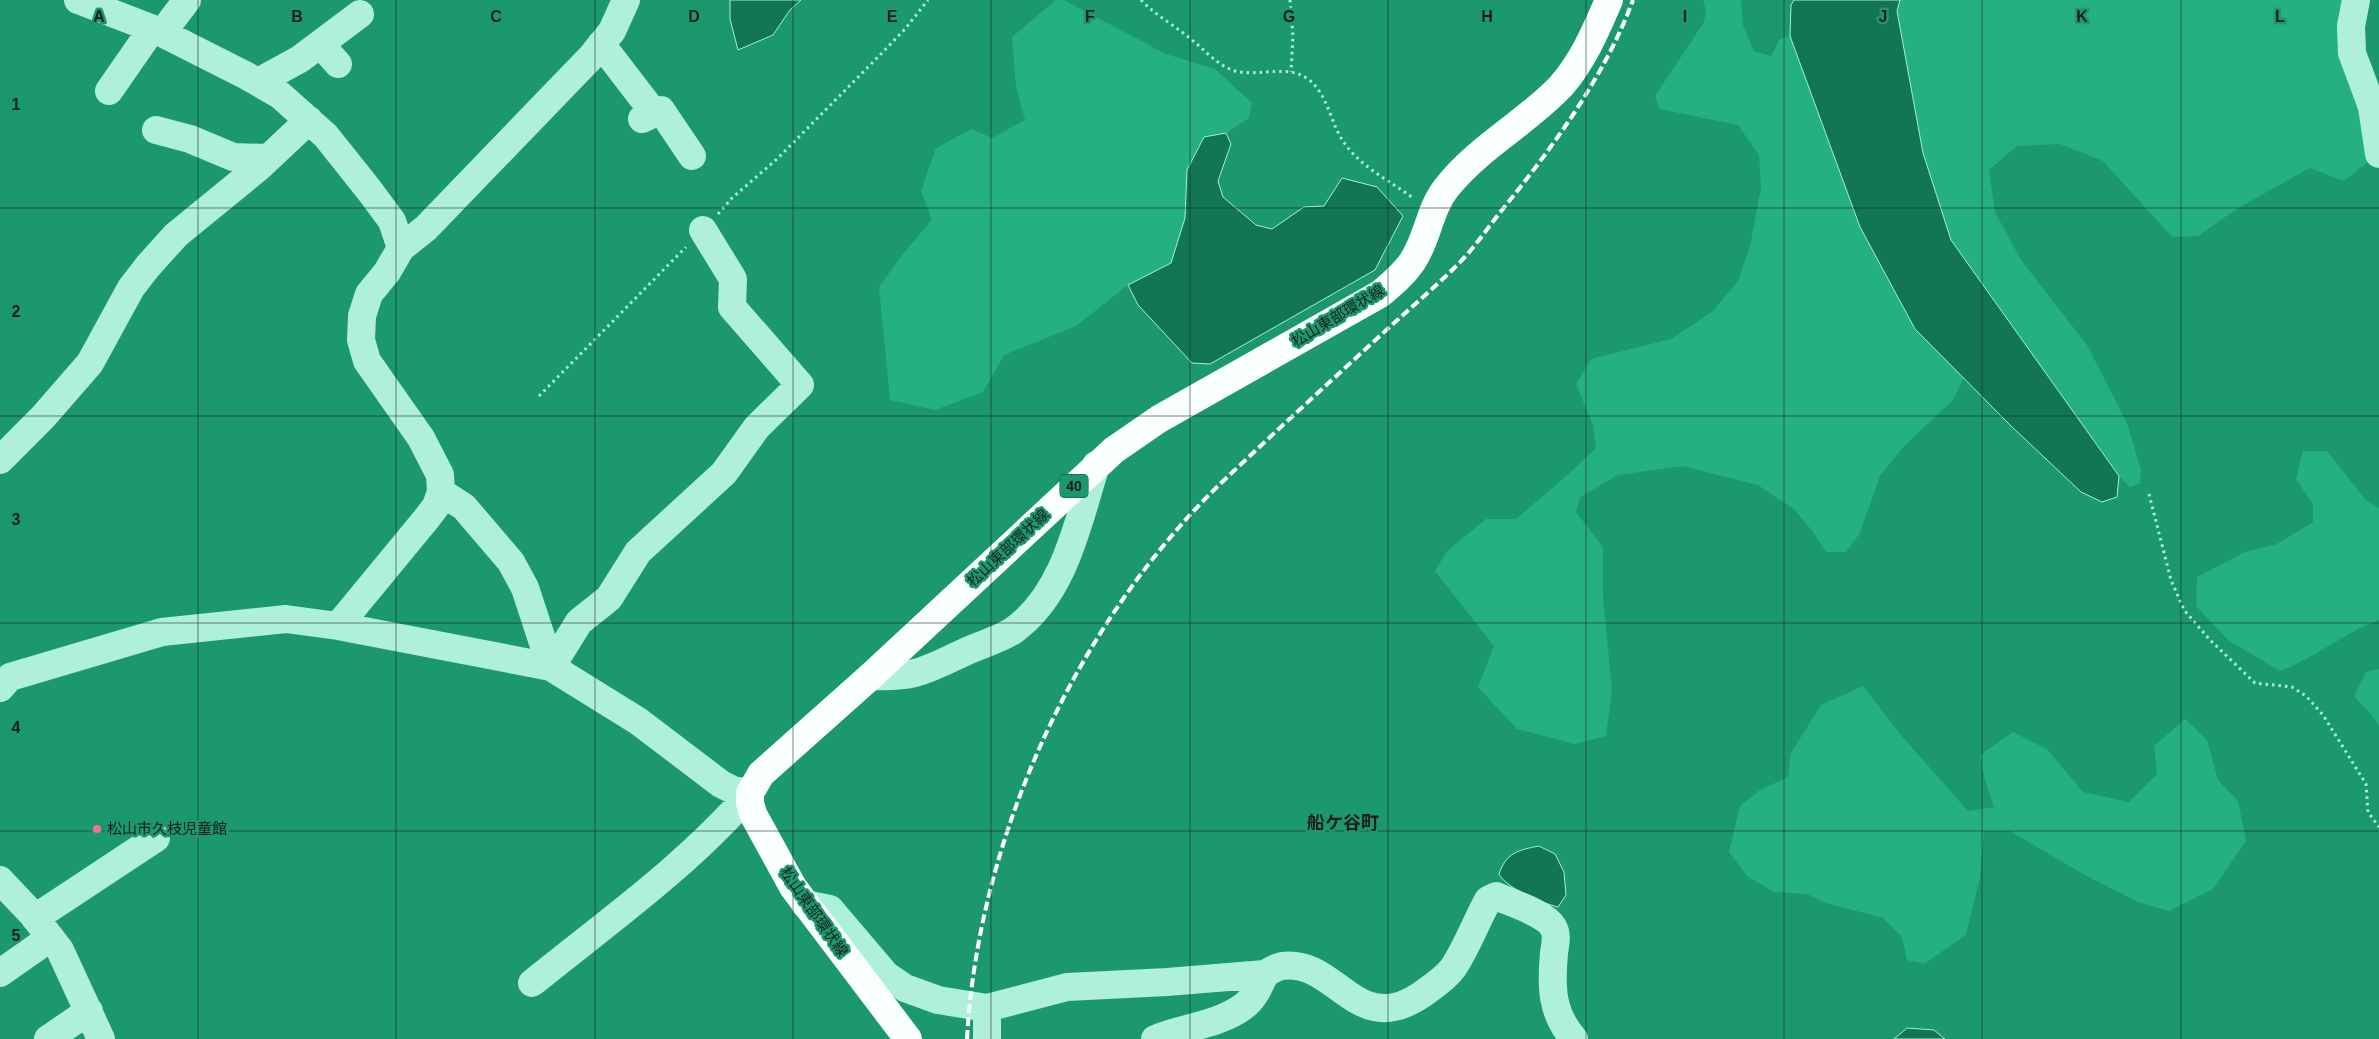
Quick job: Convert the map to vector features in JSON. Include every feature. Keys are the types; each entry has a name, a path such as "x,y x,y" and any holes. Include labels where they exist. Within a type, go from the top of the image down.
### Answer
{"main road":[{"name":"松山東部環状線","path":"908,1039 805,904 753,814 750,793 761,774 871,676 1114,450 1159,419 1380,294 1400,278 1413,261 1432,212 1446,188 1466,165 1561,86 1576,67 1610,0"}],"street":[{"path":"78,0 157,31 280,95 326,136 392,221 401,248"},
{"path":"109,92 157,31 187,0"},
{"path":"338,626 427,518 436,506 441,492 440,475 434,460 421,438 367,361 361,340 362,316 369,294 387,272 401,248 426,228 591,57 612,31 626,0"},
{"path":"2356,0 2351,26 2352,53 2372,106 2379,154"},
{"path":"258,82 300,59 329,54 360,14"},
{"path":"601,44 647,116 661,110 692,156"},
{"path":"0,460 43,417 90,364 131,288 176,235 310,120"},
{"path":"156,130 190,139 233,157 268,158"},
{"path":"551,667 579,622 610,598 638,552 724,473 757,427 800,385 732,306 733,279 703,230"},
{"path":"871,676 896,677 930,670 1013,631 1028,618 1044,599 1058,575 1096,465"},
{"path":"441,492 464,507 511,562 525,588 551,667"},
{"path":"4,675 162,632 286,619 338,626 551,667 638,721 721,784 733,790 750,793"},
{"path":"532,983 663,877 715,830 750,793"},
{"path":"0,973 43,928 156,838"},
{"path":"0,880 60,950 101,1039"},
{"path":"805,904 830,909 886,975 905,988 938,1000 987,1008 1067,987 1167,982 1265,974 1281,966 1301,967 1321,974 1358,1002 1388,1008 1412,1001 1433,987 1452,969 1488,900 1496,896 1543,917 1553,927 1556,938 1551,980 1556,1012 1564,1028 1574,1039"},
{"path":"1155,1039 1220,1018 1244,1006 1258,989 1265,974"},
{"path":"987,1008 987,1039"},
{"path":"48,1039 89,1011"}],"path":[{"path":"539,396 703,230 732,198 777,159 870,65 905,29 928,0"},
{"path":"1141,0 1192,40 1213,60 1234,70 1260,74 1299,72 1310,80 1320,92 1342,140 1357,160 1432,212"},
{"path":"1290,0 1293,36 1291,72"},
{"path":"2149,494 2172,580 2184,610 2210,640 2255,683 2292,687 2306,696 2323,715 2366,784 2368,812 2379,827"}],"shaded area":[{"path":"730,0 801,0 790,10 773,35 738,50 730,19"},
{"path":"1056,0 1064,0 1166,54 1215,69 1252,103 1249,118 1226,133 1204,137 1187,170 1185,218 1171,263 1128,285 1076,326 1004,355 983,392 935,410 890,400 879,287 902,255 932,220 921,191 936,148 972,129 992,138 1025,120 1016,86 1012,37"},
{"path":"1703,0 1741,0 1743,25 1754,51 1771,56 1780,39 1790,36 1860,227 1915,329 1964,378 1953,400 1905,445 1880,476 1860,533 1846,552 1826,552 1813,532 1794,509 1758,485 1683,466 1618,475 1580,497 1576,512 1603,547 1603,597 1612,690 1606,736 1575,744 1517,729 1478,687 1494,646 1435,571 1447,551 1486,519 1516,519 1596,448 1593,425 1576,384 1591,359 1671,339 1713,311 1738,281 1750,246 1761,188 1759,155 1738,125 1660,109 1655,96 1704,22 1706,11"},
{"path":"1794,0 1900,0 1897,11 1923,153 1951,240 2119,476 2117,497 2102,502 2081,492 2010,425 1915,329 1860,227 1790,36 1791,5"},
{"path":"1900,0 2342,0 2368,162 2344,181 2310,168 2238,208 2198,236 2172,237 2103,161 2060,144 2017,146 1989,170 1995,212 2021,260 2087,345 2127,423 2141,470 2140,483 2130,487 2119,476 1951,240 1923,153 1897,11"},
{"path":"1226,133 1231,144 1218,181 1223,197 1256,225 1272,229 1304,207 1324,206 1342,178 1377,187 1403,216 1375,270 1210,364 1192,363 1138,305 1128,285 1171,263 1185,218 1187,170 1204,137"},
{"path":"2303,451 2327,451 2365,499 2379,508 2379,620 2366,625 2293,666 2280,671 2228,640 2196,606 2197,577 2245,552 2277,544 2313,522 2313,504 2296,479"},
{"path":"2379,669 2379,726 2354,696 2366,672"},
{"path":"1863,686 1900,734 1968,811 1994,807 1985,781 1980,755 2013,732 2047,749 2083,792 2129,802 2157,774 2154,746 2185,719 2207,740 2218,780 2238,801 2246,841 2213,889 2169,911 2138,902 2083,874 2010,831 1984,831 1980,877 1966,935 1924,964 1907,960 1902,937 1883,918 1826,903 1807,894 1774,892 1747,876 1729,852 1740,806 1760,790 1788,777 1791,753 1821,705"},
{"path":"1539,846 1555,854 1564,872 1566,895 1558,907 1517,890 1499,874 1509,857 1519,851"},
{"path":"1907,1028 1934,1030 1945,1039 1894,1039"}],"railway":[{"path":"967,1039 975,963 991,887 1014,812 1044,739 1080,668 1121,602 1168,540 1220,484 1455,268 1468,253 1540,161 1576,110 1608,56 1633,0"}],"place":[{"name":"松山市久枝児童館","path":"97,829"}],"district":[{"name":"船ケ谷町","path":"1343,823"}]}
